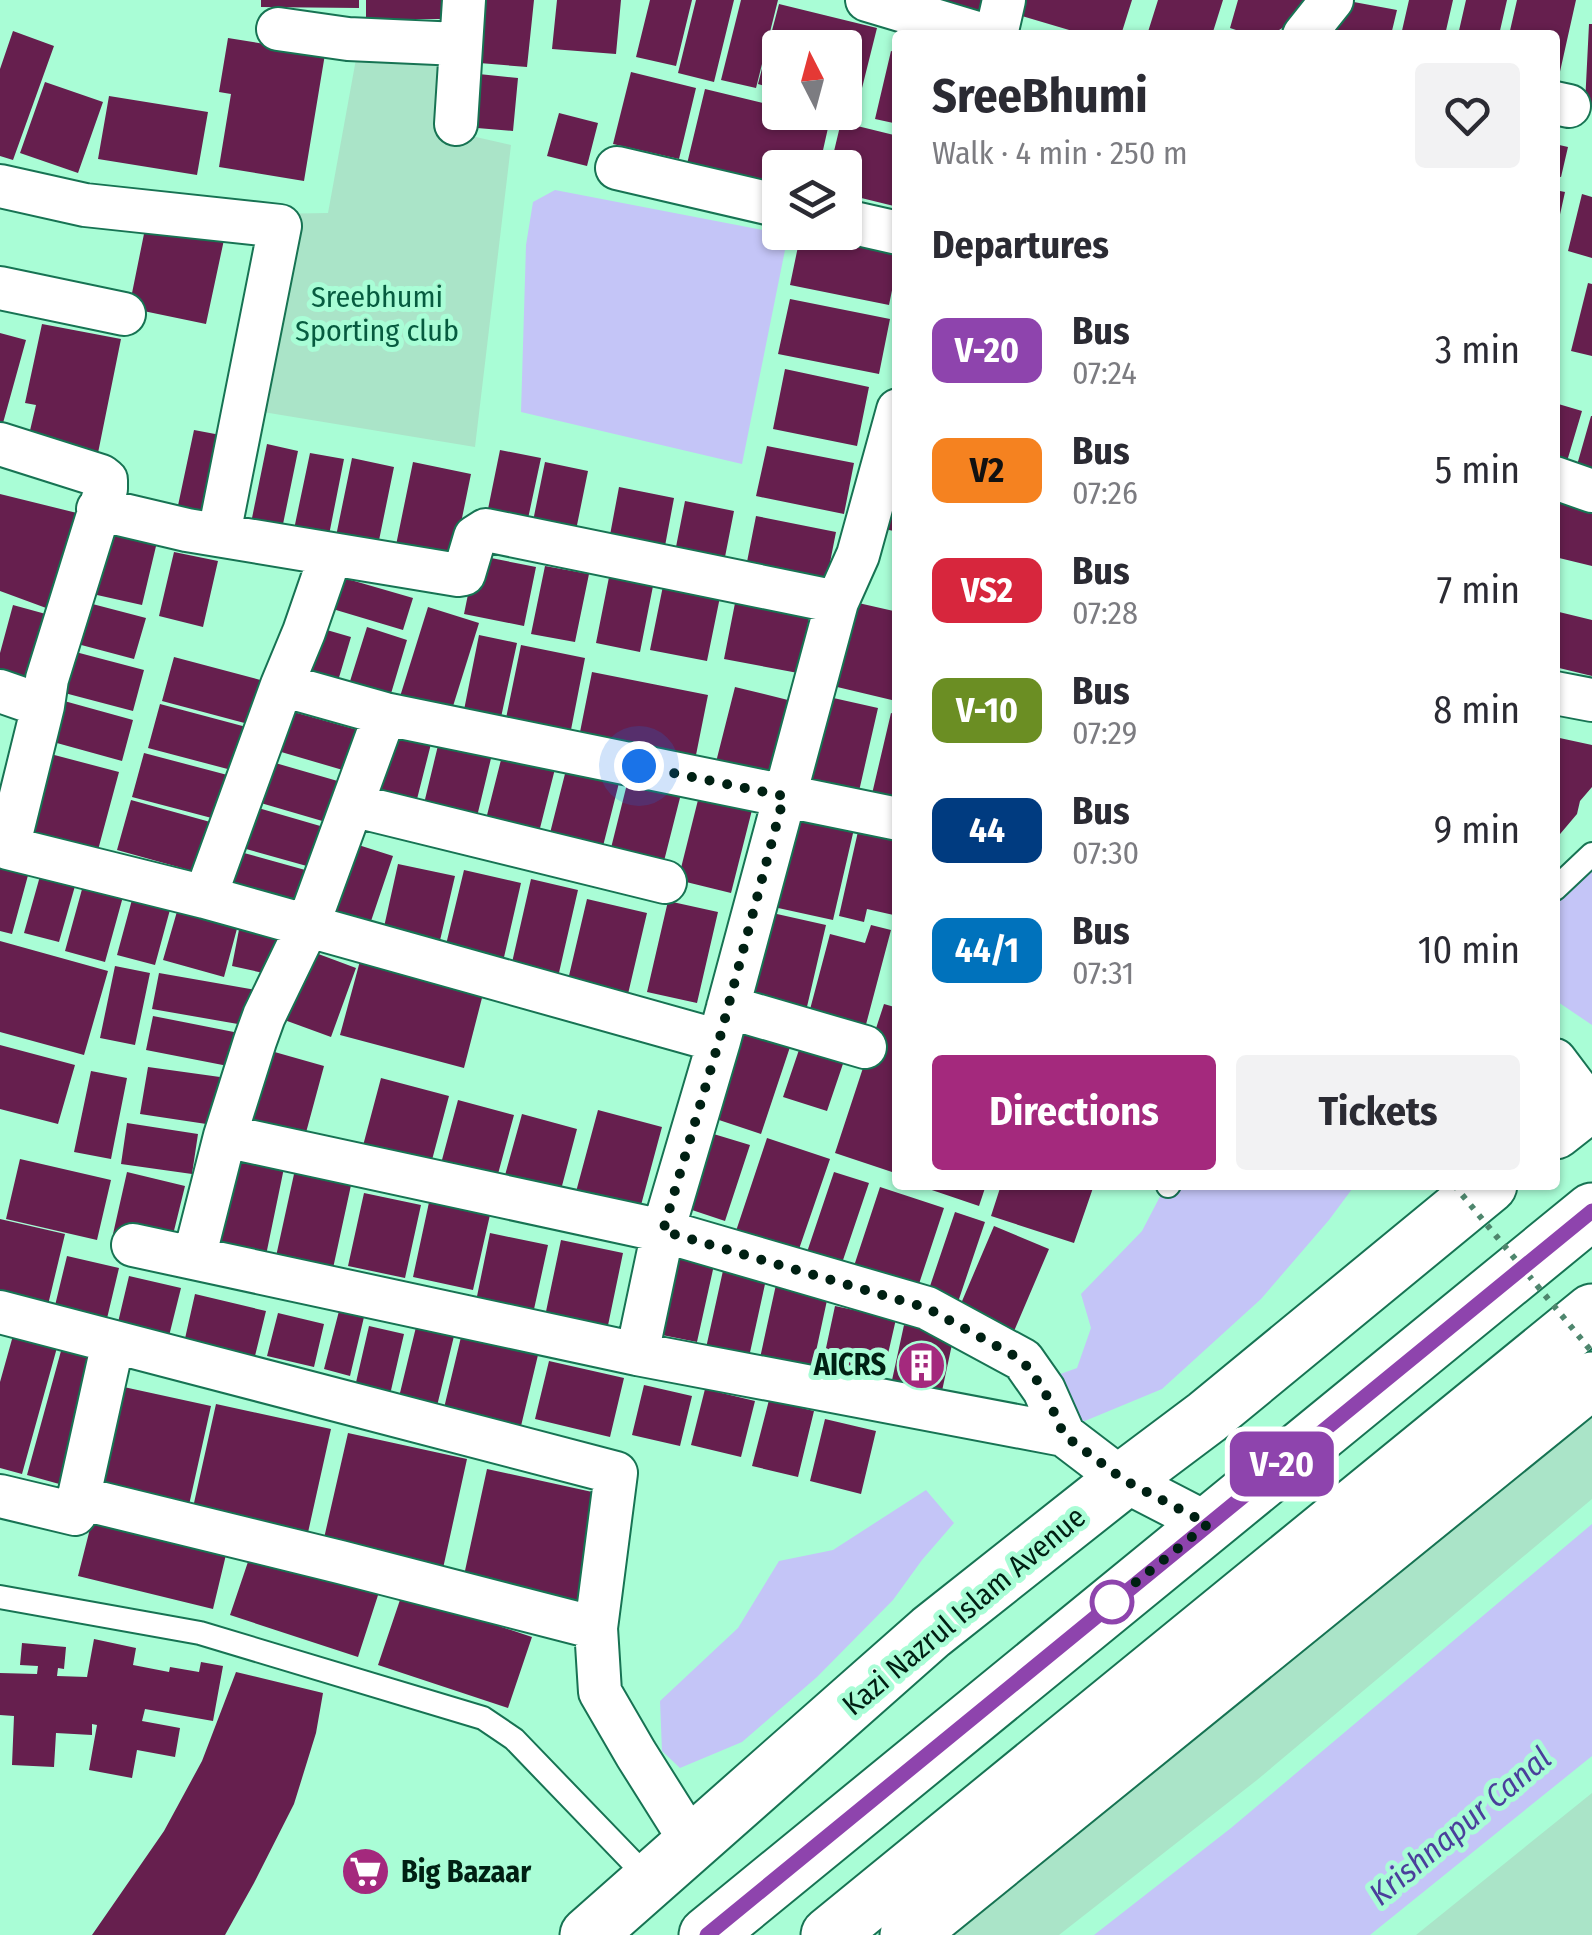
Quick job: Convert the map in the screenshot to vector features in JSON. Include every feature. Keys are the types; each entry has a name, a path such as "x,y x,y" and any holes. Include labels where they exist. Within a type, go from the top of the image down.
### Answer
{"main road":[{"name":"Kazi Nazrul Islam Avenue","path":"588,1935 931,1632 1207,1417 1483,1190"},
{"path":"707,1935 1592,1211"},
{"path":"828,1935 1592,1312"},
{"path":"908,1935 1592,1380"}],"street":[{"path":"456,124 464,0"},
{"path":"867,0 967,30"},
{"path":"997,30 1004,0"},
{"path":"1308,30 1332,0"},
{"path":"278,29 348,39 459,44"},
{"path":"616,168 762,202"},
{"path":"0,186 85,205 280,226 219,534"},
{"path":"862,225 892,233"},
{"path":"0,288 124,314"},
{"path":"0,444 106,480 47,678 8,848 723,1024 864,1047"},
{"path":"637,1354 663,1231 837,602 878,559 892,455"},
{"path":"1560,480 1592,490"},
{"path":"98,509 188,530 464,574 474,538 486,530 837,602"},
{"path":"205,896 332,554"},
{"path":"282,685 385,714 892,818"},
{"path":"0,691 43,706"},
{"path":"1560,693 1592,700"},
{"path":"194,1258 225,1136 264,1016 308,924 385,714"},
{"path":"352,805 665,882"},
{"path":"1560,1071 1578,1112"},
{"path":"225,1136 663,1231 927,1308 1022,1360 1044,1390 1064,1435"},
{"path":"133,1245 637,1354 1064,1435 1124,1480 1208,1524"},
{"path":"0,1312 616,1473 596,1628 600,1692 692,1843"},
{"path":"0,1496 75,1514 113,1342"},
{"path":"79,1498 596,1628"}],"lane":[{"path":"1560,884 1592,854"},
{"path":"0,1597 200,1633 483,1718 514,1739 650,1880"}],"path":[{"path":"1458,1190 1592,1352"}],"green space":[{"name":"Sreebhumi Sporting club","path":"358,48 446,52 445,130 511,145 475,447 239,408 266,214 328,213"},
{"path":"1592,1371 1592,1499 1257,1780 1059,1935 895,1935"},
{"path":"1592,1793 1592,1935 1416,1935"}],"water":[{"path":"555,190 762,230 762,250 785,250 742,464 521,412 526,245 533,202"},
{"path":"1592,862 1592,1025 1560,1003 1560,892"},
{"path":"1163,1190 1351,1190 1261,1299 1162,1389 1080,1423 1052,1377 1077,1368 1091,1328 1081,1294 1142,1231"},
{"path":"926,1490 954,1523 893,1600 817,1677 742,1742 680,1768 662,1751 660,1701 738,1628 779,1561 833,1550"},
{"name":"Krishnapur Canal","path":"1592,1524 1592,1756 1370,1935 1094,1935 1231,1828"}],"building":[{"path":"261,0 359,0 359,8 261,7"},
{"path":"366,0 449,0 449,19 366,19"},
{"path":"473,0 534,0 527,67 467,62"},
{"path":"557,0 621,0 616,54 552,49"},
{"path":"650,0 692,0 676,66 636,57"},
{"path":"696,0 734,0 714,82 678,73"},
{"path":"741,0 778,0 770,30 762,30 762,64 756,88 721,80"},
{"path":"938,0 983,0 980,11"},
{"path":"1019,0 1132,0 1123,30 1069,30 1015,14"},
{"path":"1158,0 1223,0 1214,30 1149,30"},
{"path":"1238,0 1305,0 1300,17 1279,30 1230,28"},
{"path":"1343,0 1397,10 1392,30 1336,30"},
{"path":"1409,0 1453,0 1446,30 1402,30"},
{"path":"1466,0 1507,0 1500,30 1459,30"},
{"path":"1517,0 1576,0 1560,72 1560,30 1510,30"},
{"path":"779,4 877,28 862,88 862,30 772,30"},
{"path":"1592,24 1592,105 1585,104"},
{"path":"13,31 54,46 13,160 0,156 0,69"},
{"path":"228,38 325,54 304,181 219,167 231,94 219,92"},
{"path":"891,51 892,123 875,119"},
{"path":"631,72 696,88 679,159 613,144"},
{"path":"469,73 518,78 513,131 465,127"},
{"path":"45,82 103,102 78,173 20,153"},
{"path":"705,89 762,103 762,130 828,130 823,150 762,150 762,182 687,164"},
{"path":"109,96 208,112 197,175 98,159"},
{"path":"559,113 598,123 587,166 547,156"},
{"path":"862,127 892,135 892,206 862,198 862,150 834,150 839,130"},
{"path":"1560,145 1568,147 1560,177"},
{"path":"1582,194 1592,197 1592,258 1568,251"},
{"path":"147,219 225,235 206,324 129,308"},
{"path":"862,242 892,248 889,305 790,285 797,250 862,250"},
{"path":"1588,283 1592,284 1592,356 1571,351"},
{"path":"790,299 890,319 879,374 778,354"},
{"path":"42,324 121,339 98,453 28,439 36,405 25,403"},
{"path":"0,333 26,340 3,423 0,422"},
{"path":"785,369 869,387 857,446 773,429"},
{"path":"1560,404 1582,411 1565,468 1560,466"},
{"path":"1592,416 1592,477 1575,472"},
{"path":"194,430 231,437 214,523 176,515"},
{"path":"267,444 298,451 282,529 251,523"},
{"path":"767,446 854,463 844,514 756,496"},
{"path":"500,450 541,458 526,528 486,519"},
{"path":"310,453 344,459 328,540 293,534"},
{"path":"352,458 394,467 376,555 334,546"},
{"path":"413,462 471,474 452,567 394,555"},
{"path":"545,462 588,471 575,535 532,526"},
{"path":"892,469 892,531 876,527"},
{"path":"619,487 674,498 665,546 610,535"},
{"path":"0,494 81,514 57,612 0,591"},
{"path":"685,501 734,511 724,562 675,552"},
{"path":"1560,502 1592,510 1592,566 1560,558"},
{"path":"756,516 836,532 825,588 745,572"},
{"path":"103,530 157,542 142,605 88,593"},
{"path":"174,552 218,561 203,627 159,616"},
{"path":"476,555 536,567 524,626 464,614"},
{"path":"545,566 589,574 575,642 531,634"},
{"path":"610,572 654,581 640,652 596,643"},
{"path":"337,576 413,598 403,630 326,607"},
{"path":"664,581 721,592 707,661 650,650"},
{"path":"736,598 810,613 798,673 724,659"},
{"path":"81,601 146,618 134,659 70,642"},
{"path":"854,602 892,611 892,700 833,686"},
{"path":"13,605 53,616 32,694 0,685 0,653"},
{"path":"428,607 479,623 449,719 398,703"},
{"path":"1560,612 1592,620 1592,676 1560,668"},
{"path":"313,626 351,637 335,691 297,679"},
{"path":"367,627 407,640 387,707 346,694"},
{"path":"479,635 517,643 500,722 463,715"},
{"path":"521,645 585,658 569,740 504,728"},
{"path":"68,650 144,670 133,711 57,691"},
{"path":"174,657 264,681 252,725 162,701"},
{"path":"592,672 708,695 694,765 578,742"},
{"path":"735,687 788,700 767,783 714,770"},
{"path":"820,695 878,708 857,800 799,786"},
{"path":"57,699 133,720 122,761 46,740"},
{"path":"160,704 250,728 239,772 148,748"},
{"path":"283,709 365,732 353,773 271,749"},
{"path":"891,713 892,799 872,794"},
{"path":"389,721 434,732 415,807 370,796"},
{"path":"441,733 494,746 474,829 421,816"},
{"path":"1560,738 1592,745 1592,787 1580,801 1577,814 1560,834"},
{"path":"505,744 558,757 537,840 484,827"},
{"path":"43,752 119,772 98,850 21,830"},
{"path":"144,753 235,777 223,821 132,797"},
{"path":"569,758 622,771 601,854 548,841"},
{"path":"265,760 348,784 336,825 254,801"},
{"path":"631,768 684,782 663,865 610,852"},
{"path":"699,796 752,810 731,893 678,880"},
{"path":"131,800 221,825 207,875 117,850"},
{"path":"251,806 334,830 321,870 239,847"},
{"path":"791,815 854,829 833,920 769,906"},
{"path":"859,827 892,835 892,915 867,909 864,922 839,916"},
{"path":"349,842 393,856 368,930 325,916"},
{"path":"233,850 316,873 304,914 221,890"},
{"path":"0,861 30,868 12,934 0,931"},
{"path":"398,864 455,876 438,949 382,936"},
{"path":"42,869 77,879 59,942 24,933"},
{"path":"464,870 521,883 502,966 444,953"},
{"path":"531,879 578,890 558,977 511,967"},
{"path":"84,882 124,893 105,962 65,951"},
{"path":"133,896 171,906 155,965 117,955"},
{"path":"587,899 647,913 628,994 568,980"},
{"path":"668,901 718,912 697,1003 647,992"},
{"path":"178,908 238,925 224,977 163,960"},
{"path":"768,912 826,925 806,1011 748,999"},
{"path":"242,914 288,924 277,976 232,966"},
{"path":"871,925 891,930 864,1032 808,1017 830,934 865,943"},
{"path":"0,941 108,971 84,1055 0,1032"},
{"path":"305,949 356,968 331,1037 279,1018"},
{"path":"360,961 483,994 464,1068 340,1035"},
{"path":"115,966 150,973 135,1045 100,1038"},
{"path":"159,973 262,991 255,1027 152,1009"},
{"path":"884,1004 892,1006 892,1172 835,1153"},
{"path":"744,1015 795,1032 761,1134 710,1117"},
{"path":"153,1016 239,1033 233,1067 146,1050"},
{"path":"802,1041 846,1055 827,1111 783,1097"},
{"path":"0,1045 75,1065 58,1124 0,1109"},
{"path":"264,1049 324,1066 304,1140 244,1124"},
{"path":"148,1067 220,1077 213,1125 140,1114"},
{"path":"91,1071 127,1078 111,1159 74,1152"},
{"path":"381,1078 449,1096 428,1175 360,1157"},
{"path":"458,1100 514,1115 495,1185 439,1171"},
{"path":"598,1110 662,1127 637,1220 573,1203"},
{"path":"522,1114 577,1129 558,1201 502,1186"},
{"path":"127,1123 198,1134 192,1174 121,1164"},
{"path":"707,1132 750,1145 725,1221 683,1207"},
{"path":"767,1138 830,1159 798,1252 736,1231"},
{"path":"227,1156 284,1168 265,1260 208,1248"},
{"path":"20,1159 111,1180 97,1240 6,1219"},
{"path":"296,1165 353,1176 332,1273 275,1261"},
{"path":"127,1172 185,1186 170,1247 113,1234"},
{"path":"834,1172 869,1183 842,1263 807,1252"},
{"path":"880,1187 944,1208 917,1290 853,1269"},
{"path":"932,1190 984,1190 979,1206"},
{"path":"999,1190 1092,1190 1074,1243 991,1216"},
{"path":"364,1193 421,1205 405,1278 348,1266"},
{"path":"431,1193 492,1206 473,1290 413,1277"},
{"path":"955,1212 985,1222 958,1302 928,1292"},
{"path":"0,1219 65,1234 47,1309 0,1298"},
{"path":"994,1226 1049,1249 1009,1343 954,1320"},
{"path":"490,1233 548,1245 531,1323 474,1311"},
{"path":"561,1240 623,1253 606,1335 544,1321"},
{"path":"67,1256 119,1268 104,1331 52,1318"},
{"path":"669,1256 714,1265 697,1342 652,1333"},
{"path":"724,1266 767,1275 749,1357 706,1348"},
{"path":"129,1276 181,1288 166,1348 115,1335"},
{"path":"777,1280 829,1291 812,1370 760,1358"},
{"path":"195,1294 266,1311 254,1360 184,1343"},
{"path":"835,1306 896,1319 880,1389 820,1376"},
{"path":"339,1311 364,1317 350,1376 324,1369"},
{"path":"278,1313 324,1324 314,1367 267,1356"},
{"name":"AICRS","path":"904,1325 954,1335 939,1405 889,1394"},
{"path":"369,1326 404,1334 389,1399 354,1391"},
{"path":"416,1327 454,1336 437,1406 399,1397"},
{"path":"14,1332 58,1344 22,1474 0,1468 0,1382"},
{"path":"461,1337 538,1355 521,1426 444,1408"},
{"path":"64,1340 108,1352 70,1487 27,1475"},
{"path":"549,1361 624,1378 610,1437 535,1419"},
{"path":"110,1384 211,1406 189,1505 88,1483"},
{"path":"644,1385 692,1396 680,1446 632,1435"},
{"path":"705,1389 755,1401 741,1457 691,1445"},
{"path":"769,1400 814,1411 798,1477 752,1466"},
{"path":"216,1404 331,1429 307,1537 192,1512"},
{"path":"825,1419 876,1431 861,1494 810,1481"},
{"path":"348,1433 467,1459 442,1573 322,1547"},
{"path":"487,1469 606,1495 581,1606 463,1580"},
{"path":"96,1505 230,1538 213,1609 78,1576"},
{"path":"253,1547 380,1589 358,1657 230,1615"},
{"path":"402,1594 532,1637 508,1708 378,1665"},
{"path":"94,1639 136,1648 133,1665 169,1672 170,1667 199,1672 201,1662 223,1666 213,1721 145,1709 142,1721 180,1728 175,1757 137,1750 132,1778 89,1770 97,1725 92,1724 92,1735 56,1733 54,1767 12,1765 14,1716 0,1715 0,1673 37,1674 38,1666 20,1665 22,1643 66,1647 64,1669 58,1668 57,1676 87,1677"},
{"path":"236,1672 323,1693 316,1733 294,1804 254,1883 225,1935 92,1935 164,1831 202,1761"}],"bus line":[{"name":"V-20","path":"707,1935 1592,1211"}],"place":[{"name":"AICRS","path":"921,1365"},
{"name":"Big Bazaar","path":"366,1872"}],"route":[{"path":"639,766 784,796 719,1041 663,1231 927,1308 1022,1360 1044,1390 1064,1435 1124,1480 1208,1524 1109,1604 1112,1602"}]}
